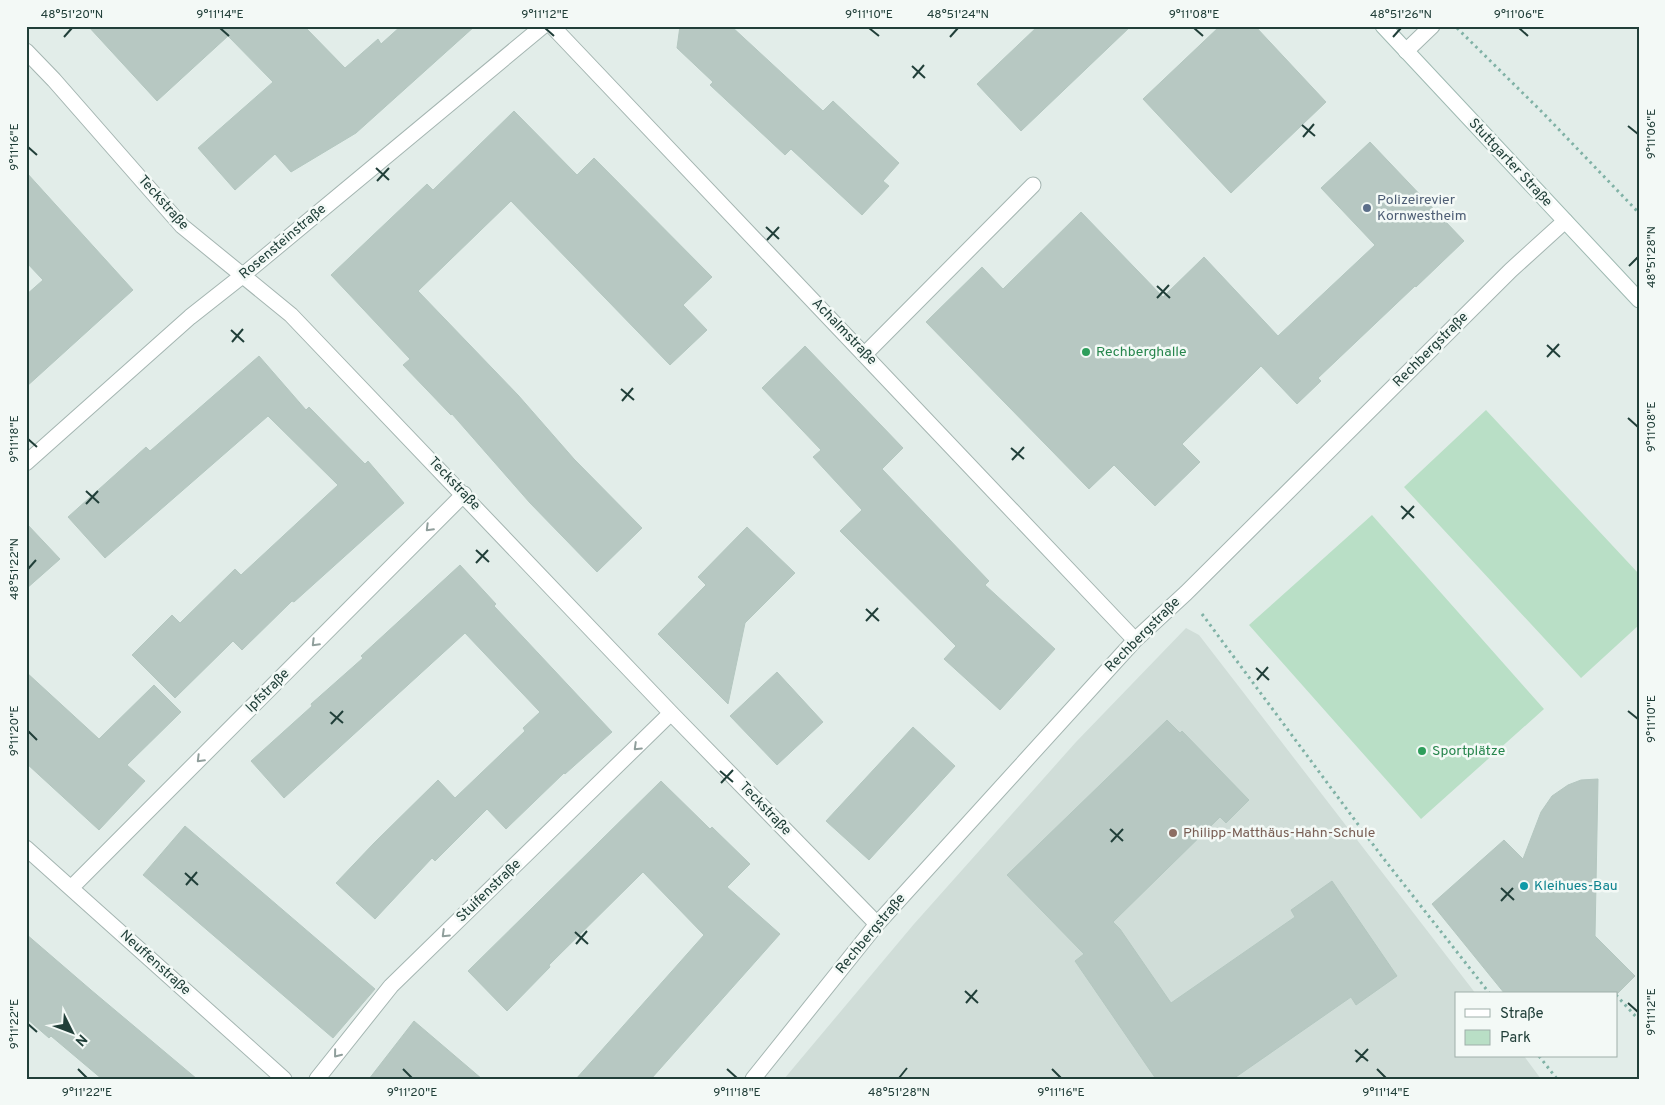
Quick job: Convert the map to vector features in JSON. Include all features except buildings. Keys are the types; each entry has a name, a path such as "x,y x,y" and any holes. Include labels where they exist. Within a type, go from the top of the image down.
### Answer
{"street":[{"name":"Rosensteinstraße","path":"26,463 190,317 543,26"},
{"name":"Achalmstraße","path":"552,26 1135,640"},
{"name":"Stuttgarter Straße","path":"1382,26 1639,300"},
{"path":"1406,51 1432,26"},
{"name":"Teckstraße","path":"26,51 54,80 182,226 291,315 877,924"},
{"path":"865,354 1033,185"},
{"name":"Rechbergstraße","path":"753,1079 877,924 1135,640 1186,593 1511,270 1565,221"},
{"name":"Ipfstraße","path":"71,888 464,494"},
{"name":"Stuifenstraße","path":"317,1079 391,986 672,713"},
{"name":"Neuffenstraße","path":"26,848 284,1079"}],"path":[{"path":"1455,26 1544,114 1639,214"},
{"path":"1186,593 1380,854 1488,992"},
{"path":"1618,997 1639,1020"},
{"path":"1541,1058 1557,1079"}],"shaded area":[{"name":"Philipp-Matthäus-Hahn-Schule","path":"1186,628 1199,635 1474,992 1455,992 1455,1058 1525,1058 1541,1079 784,1079 914,924 1076,742"}],"green space":[{"path":"1486,410 1639,574 1639,625 1581,678 1404,487"},
{"path":"1372,515 1544,709 1421,819 1249,625"}],"place":[{"name":"Polizeirevier Kornwestheim","path":"1367,208"},
{"name":"Rechberghalle","path":"1086,352"},
{"name":"Sportplätze","path":"1422,751"},
{"name":"Philipp-Matthäus-Hahn-Schule","path":"1173,833"},
{"name":"Kleihues-Bau","path":"1524,886"}]}
